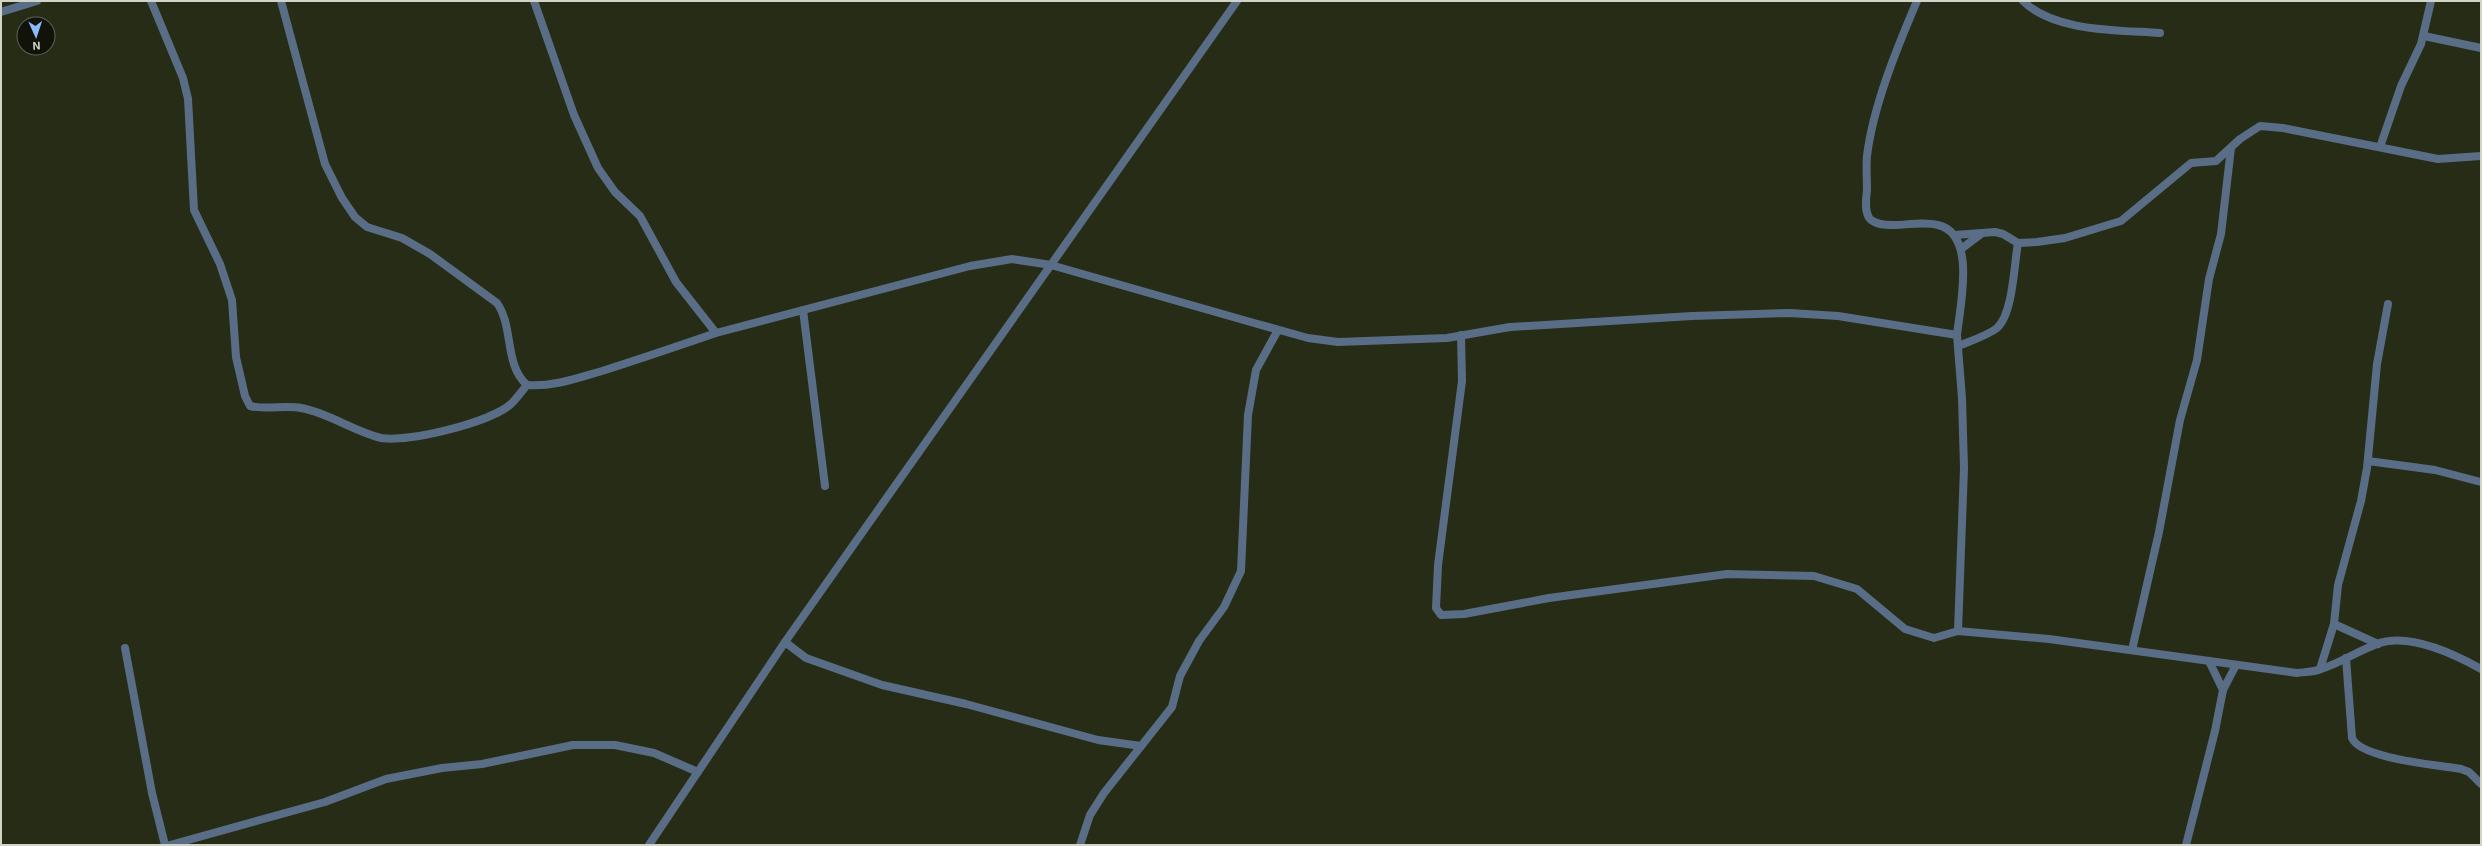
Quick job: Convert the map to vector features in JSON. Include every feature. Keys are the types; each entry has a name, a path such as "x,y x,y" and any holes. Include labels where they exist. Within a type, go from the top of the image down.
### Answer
{"street":[{"path":"1,12 37,1"},
{"path":"151,1 183,78 188,99 194,210 220,264 232,300 236,357 246,403 250,406 259,408 300,408 319,412 341,424 381,438 398,439 468,424 490,416 511,404 527,385"},
{"path":"281,1 325,164 342,198 355,217 367,227 402,238 430,254 497,303 505,314 513,361 521,380 527,385 566,382 635,361 716,333 970,266 1012,259 1051,265 1278,330 1308,338 1338,342 1447,338 1510,327 1692,316 1790,313 1838,316 1957,335"},
{"path":"534,1 574,115 598,168 614,192 640,216 676,282 716,333"},
{"path":"649,845 785,642 1237,1"},
{"path":"1917,1 1891,66 1867,156 1866,210 1871,220 1876,223 1902,225 1927,223 1940,225 1955,235 1961,248 1963,260 1962,286 1957,335 1964,468 1958,631"},
{"path":"2023,1 2033,11 2052,20 2101,29 2160,33"},
{"path":"2380,147 2401,86 2424,36 2431,1"},
{"path":"2424,36 2481,48"},
{"path":"1955,235 2000,233 2018,243 2065,238 2121,221 2191,163 2216,161 2240,139 2260,126 2283,128 2438,159 2481,156"},
{"path":"2132,650 2159,532 2180,420 2197,360 2209,279 2221,234 2231,148"},
{"path":"1961,248 1981,234"},
{"path":"1958,346 1996,329 2001,323 2007,312 2018,243"},
{"path":"2320,669 2334,624 2338,585 2361,501 2368,461 2377,364 2388,304"},
{"path":"803,310 825,486"},
{"path":"1080,845 1090,815 1172,706 1180,676 1199,640 1224,608 1241,571 1248,415 1256,370 1278,330"},
{"path":"1461,335 1462,381 1438,564 1436,608 1441,615 1464,614 1549,598 1727,574 1814,576 1857,589 1905,629 1934,638 1958,631 2049,639 2297,673 2320,669 2378,644 2393,642 2429,645 2451,652 2481,669"},
{"path":"2368,461 2435,470 2481,482"},
{"path":"2334,624 2378,644"},
{"path":"785,642 806,658 882,685 966,704 1098,740 1141,746"},
{"path":"125,648 152,793 165,845"},
{"path":"2346,658 2352,738 2354,744 2378,754 2461,769 2469,772 2481,784"},
{"path":"2208,661 2223,690"},
{"path":"2186,845 2223,690 2236,665"},
{"path":"170,845 325,802 386,778 435,769 482,764 573,745 615,745 654,753 698,772"}]}
